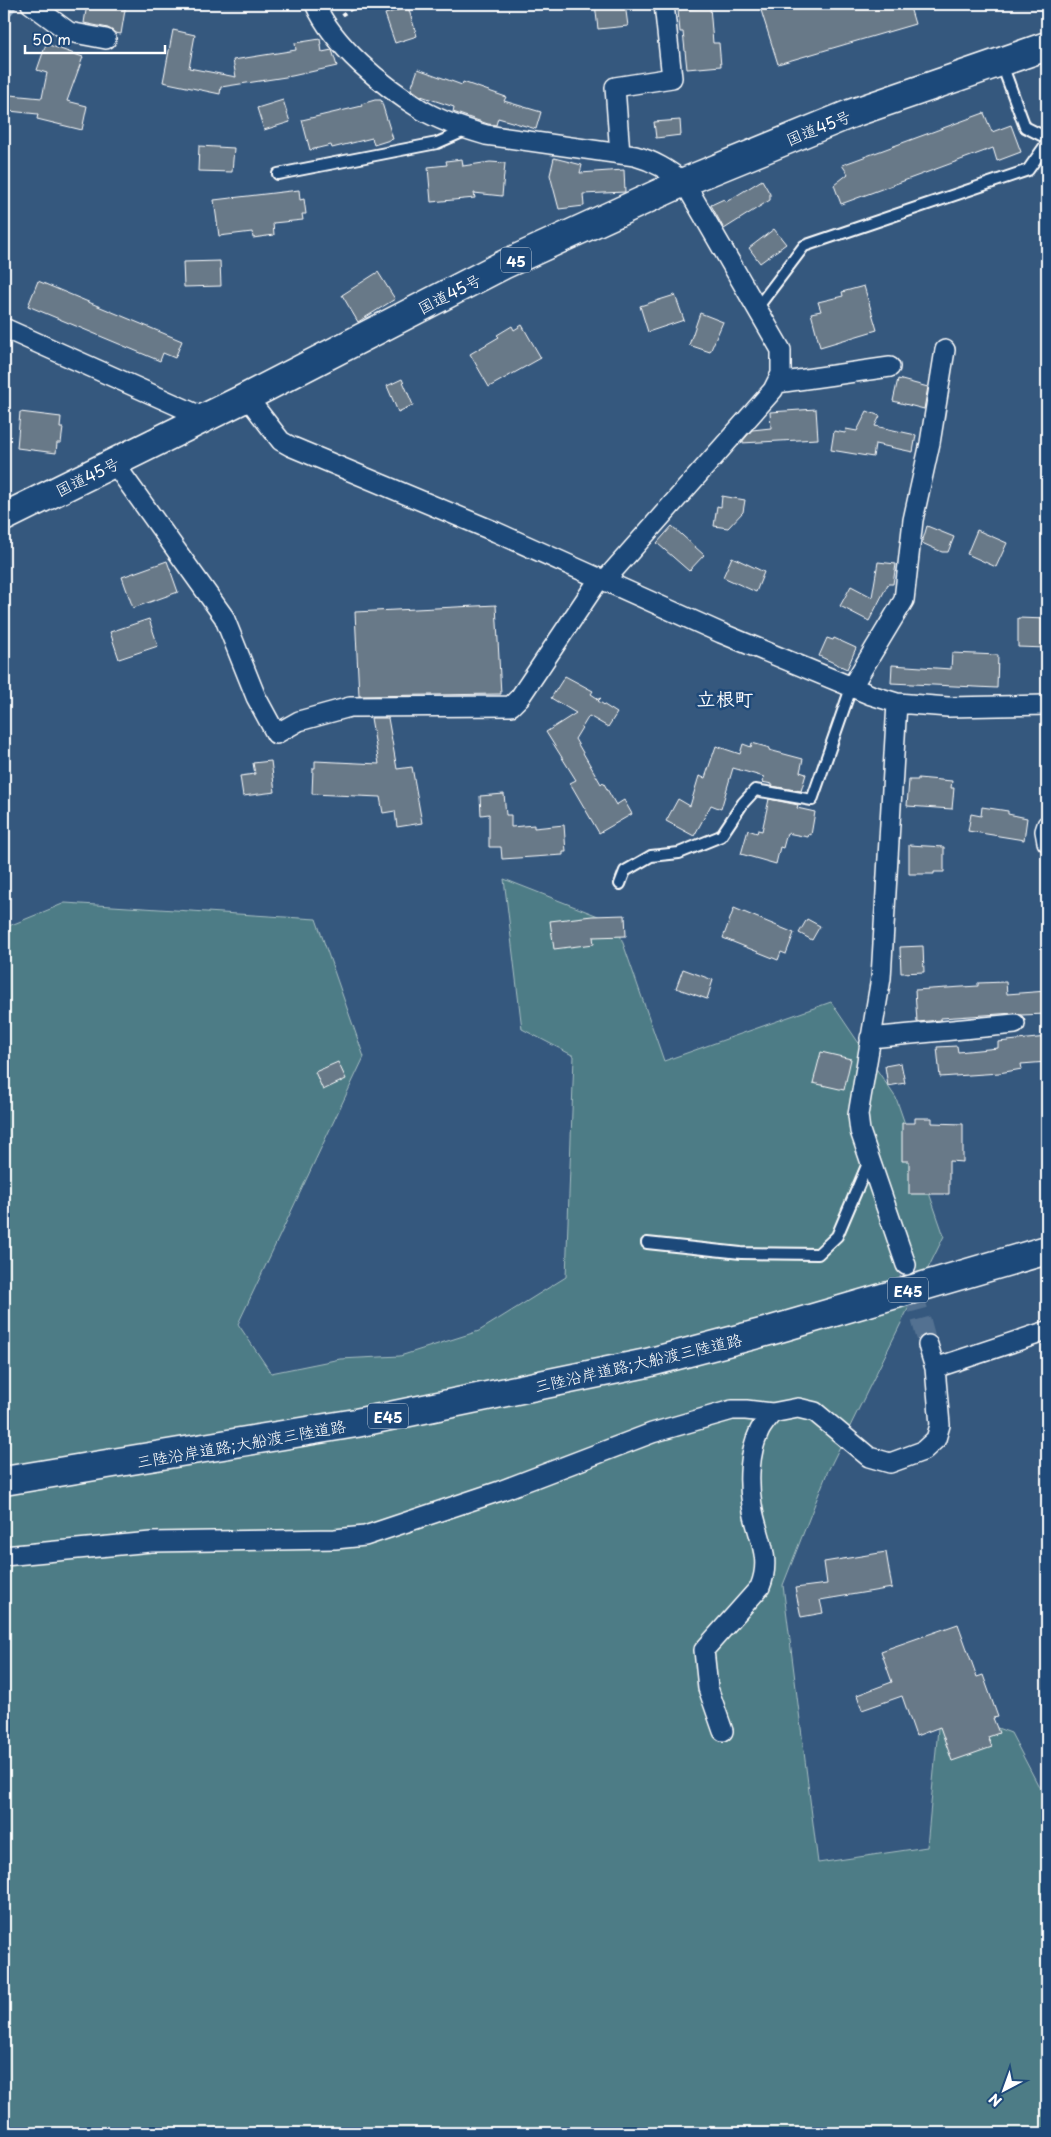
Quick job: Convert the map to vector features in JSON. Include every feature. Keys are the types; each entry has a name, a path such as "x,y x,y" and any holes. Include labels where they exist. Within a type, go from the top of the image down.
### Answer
{"highway":[{"name":"国道45号","path":"4,517 247,397 504,265 684,182 850,114 1047,46"},
{"name":"三陸沿岸道路;大船渡三陸道路","path":"4,1482 356,1423 647,1363 769,1331 1047,1250"},
{"name":"三陸沿岸道路;大船渡三陸道路","path":"769,1331 941,1297 1047,1270"}],"street":[{"path":"31,4 69,32 106,39"},
{"path":"114,463 225,621 256,697 276,734 299,721 350,708 511,706 520,697 602,579 780,374 781,350 684,182 652,160 486,136 424,111 392,89 364,66 326,24 315,4"},
{"path":"620,154 615,87 672,78 664,4"},
{"path":"4,328 205,418"},
{"path":"851,688 904,600 913,520 930,443 945,350"},
{"path":"780,374 890,367"},
{"path":"247,397 281,441 851,688 897,703 948,707 1047,707"},
{"path":"897,703 881,978 858,1115 860,1131 906,1265"},
{"path":"1047,825 1045,831 1047,842"},
{"path":"870,1038 1015,1024"},
{"path":"935,1368 1047,1330"},
{"path":"4,1556 151,1542 335,1539 365,1536 500,1491 652,1433 732,1410 772,1413 798,1408 815,1412 869,1457 890,1463 923,1451 936,1439 940,1425 935,1368 928,1345"},
{"path":"723,1731 708,1688 704,1650 760,1587 765,1574 766,1557 751,1504 750,1466 759,1432 772,1413"}],"lane":[{"path":"1000,62 1025,127 1047,138"},
{"path":"278,174 437,142 468,130"},
{"path":"757,308 804,246 1028,170 1047,143"},
{"path":"620,884 625,871 651,856 679,853 722,836 755,790 812,800 851,688"},
{"path":"647,1243 741,1253 818,1254 837,1236 870,1160"}],"green space":[{"path":"504,879 616,923 664,1061 831,1002 896,1098 944,1236 827,1473 783,1585 818,1863 927,1847 940,1707 1011,1733 1047,1802 1047,2133 4,2133 4,928 65,903 316,919 364,1057 238,1324 271,1373 340,1359 400,1356 479,1331 566,1277 574,1056 522,1029"}],"building":[{"path":"87,4 126,4 121,34 115,33 108,28 84,23"},
{"path":"595,4 625,4 628,26 598,29"},
{"path":"759,4 909,4 915,24 778,64"},
{"path":"408,7 417,36 395,43 385,14"},
{"path":"710,7 713,43 719,43 721,66 687,69 683,32 680,32 678,10"},
{"path":"173,30 195,35 189,68 236,77 233,60 296,50 295,43 320,39 322,52 332,50 337,66 292,76 221,87 220,94 163,82"},
{"path":"46,44 83,57 67,101 87,106 82,130 37,119 38,114 9,111 10,95 42,98 47,73 37,70"},
{"path":"418,69 462,85 463,82 506,97 504,101 541,112 536,129 498,118 496,125 488,124 453,112 454,107 421,96 411,89"},
{"path":"283,100 290,122 264,130 257,108"},
{"path":"381,100 393,139 374,145 372,138 332,148 331,145 310,150 302,120 362,106 361,104"},
{"path":"984,113 992,132 1011,125 1021,152 997,161 993,148 841,204 834,185 848,174 842,165"},
{"path":"680,120 681,135 656,138 654,122"},
{"path":"199,146 234,148 232,172 198,171"},
{"path":"554,158 582,165 580,173 624,170 625,192 583,194 584,206 559,209 550,175"},
{"path":"462,159 463,166 490,162 505,163 502,196 474,193 475,198 431,202 428,167 447,165 446,161"},
{"path":"762,180 770,194 770,200 724,229 711,205 724,199 726,202"},
{"path":"299,190 300,200 304,199 306,214 302,214 303,220 273,223 274,235 253,238 252,232 219,236 214,200"},
{"path":"774,229 786,244 760,263 749,248"},
{"path":"220,261 221,286 184,287 183,262"},
{"path":"378,272 395,299 358,322 342,295"},
{"path":"38,281 182,341 175,358 163,353 160,361 28,306"},
{"path":"864,286 877,330 820,347 811,313 821,311 818,302 843,296 842,292"},
{"path":"675,295 684,320 648,332 640,306"},
{"path":"700,313 723,322 710,352 689,345"},
{"path":"522,325 541,358 489,387 470,354 499,337 497,335 512,326 514,330"},
{"path":"402,379 413,405 398,412 387,386"},
{"path":"898,379 928,387 924,409 893,401"},
{"path":"816,409 818,439 741,443 752,430 771,428 770,412"},
{"path":"867,411 880,416 875,426 916,435 913,452 875,444 873,457 831,450 834,431 845,433 846,429 857,431"},
{"path":"20,412 61,417 60,428 63,428 61,443 57,443 56,453 17,448"},
{"path":"722,496 745,500 743,512 728,528 714,526 717,506 721,507"},
{"path":"672,526 704,555 689,571 657,543"},
{"path":"927,526 954,537 948,552 942,552 922,543"},
{"path":"977,530 1007,543 996,567 967,554"},
{"path":"732,557 764,572 756,592 723,577"},
{"path":"167,561 178,592 133,608 122,577"},
{"path":"878,562 896,564 893,584 888,584 869,621 840,606 851,586 872,597"},
{"path":"496,605 501,694 359,696 355,612"},
{"path":"1018,618 1047,619 1047,648 1018,647"},
{"path":"149,619 158,646 119,659 110,632"},
{"path":"827,638 833,640 834,638 856,648 847,669 819,656"},
{"path":"952,653 998,655 997,688 891,683 892,665 951,669"},
{"path":"565,676 593,691 591,694 597,698 596,700 601,698 598,701 617,713 608,727 589,716 575,739 601,784 603,782 616,805 624,800 632,814 599,833 570,783 576,780 546,732 576,713 551,698"},
{"path":"371,718 388,718 397,769 412,767 422,823 397,827 395,811 383,813 380,797 312,794 315,761 379,764"},
{"path":"752,743 770,748 769,750 803,759 800,772 806,774 801,791 772,786 772,784 762,782 764,777 733,768 721,809 711,805 694,836 666,821 678,799 690,806 699,776 705,778 716,746 740,754 743,744 751,747"},
{"path":"271,761 275,792 243,796 240,776 255,774 253,763"},
{"path":"918,778 952,781 951,788 954,788 952,809 907,806 909,780 918,780"},
{"path":"504,794 506,815 511,815 511,827 534,825 534,828 564,825 566,852 563,852 563,855 502,859 501,847 489,847 489,814 481,815 480,796"},
{"path":"769,799 798,805 797,808 815,812 811,835 809,834 808,837 787,833 783,848 780,847 776,864 741,854 748,830 757,833 758,830 762,831"},
{"path":"982,807 1008,811 1008,814 1027,818 1024,840 968,831 971,814 981,816"},
{"path":"909,845 944,847 944,872 909,874"},
{"path":"734,908 794,933 786,954 781,952 778,960 723,938"},
{"path":"625,915 626,936 593,937 594,944 554,949 550,921 592,916"},
{"path":"807,919 820,926 812,940 799,933"},
{"path":"923,946 924,972 901,973 900,947"},
{"path":"683,969 713,980 707,999 676,988"},
{"path":"1006,982 1007,994 1047,991 1047,1014 1021,1015 1014,1013 941,1018 941,1020 917,1022 915,990 978,986 978,983"},
{"path":"1047,1037 1047,1062 1021,1064 1022,1069 999,1073 940,1077 937,1047 957,1046 958,1052 998,1048 998,1042"},
{"path":"821,1052 851,1059 844,1090 813,1083"},
{"path":"338,1062 346,1079 323,1090 315,1072"},
{"path":"901,1063 905,1083 888,1086 885,1066"},
{"path":"915,1118 932,1118 932,1123 963,1124 963,1162 949,1161 949,1194 909,1194 909,1161 902,1161 902,1123 915,1123"},
{"path":"886,1552 892,1588 820,1600 823,1613 801,1617 795,1588 827,1584 824,1562"},
{"path":"958,1624 977,1677 983,1675 998,1717 993,1718 999,1733 988,1737 992,1747 952,1761 940,1727 916,1736 902,1696 862,1710 857,1695 892,1682 881,1651"}],"waterway":[{"path":"4,19 13,8"}],"tunnel":[{"path":"906,1265 928,1345"}],"district":[{"name":"立根町","path":"725,698"}]}
